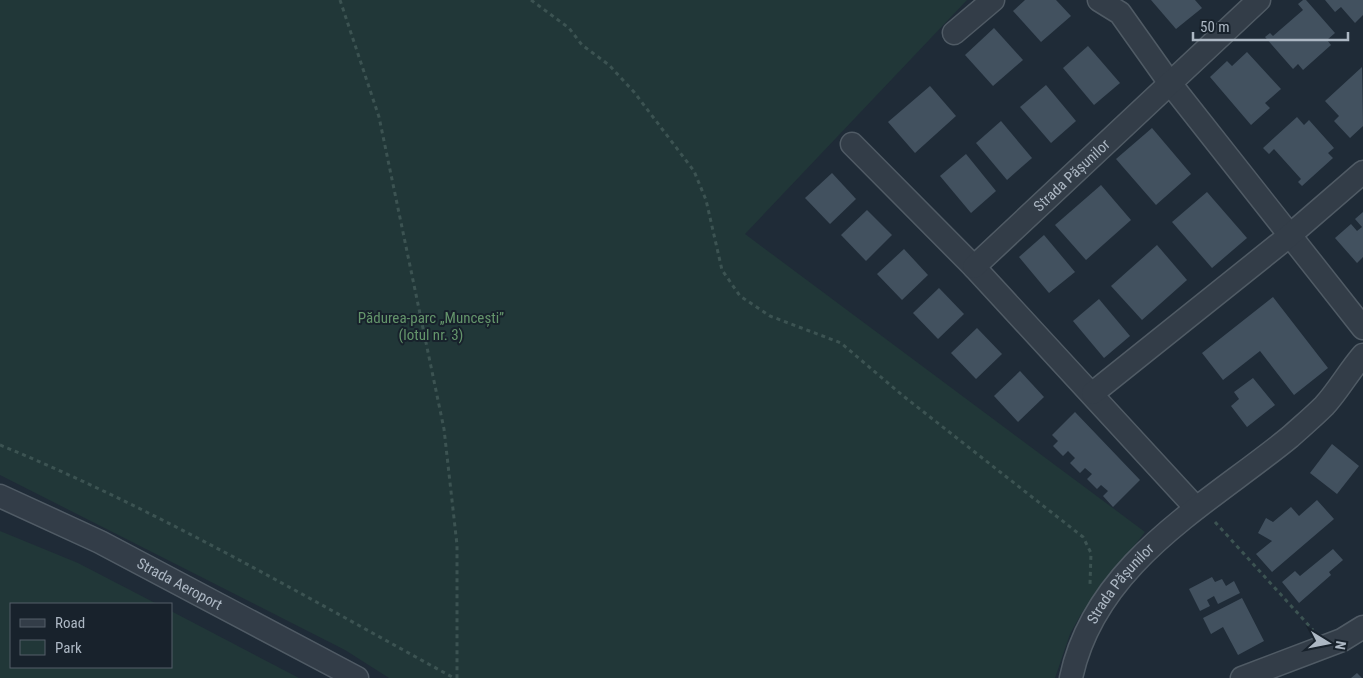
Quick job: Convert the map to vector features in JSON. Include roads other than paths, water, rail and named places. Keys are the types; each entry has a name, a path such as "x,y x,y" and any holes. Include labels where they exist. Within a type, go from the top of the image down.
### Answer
{"street":[{"path":"954,33 993,0"},
{"path":"1098,0 1121,6 1169,82 1363,328"},
{"name":"Strada Pășunilor","path":"974,267 1169,82 1259,0"},
{"path":"852,144 974,267 1093,393 1196,508"},
{"path":"1093,393 1289,236 1363,172"},
{"name":"Strada Pășunilor","path":"1071,678 1082,639 1104,602 1144,552 1171,526 1311,418 1325,405 1363,355"},
{"name":"Strada Aeroport","path":"0,496 100,542 358,678"},
{"path":"1242,678 1327,645 1363,627"}],"park label":[{"name":"Pădurea-parc „Muncești” (lotul nr. 3)","path":"431,326"}]}
